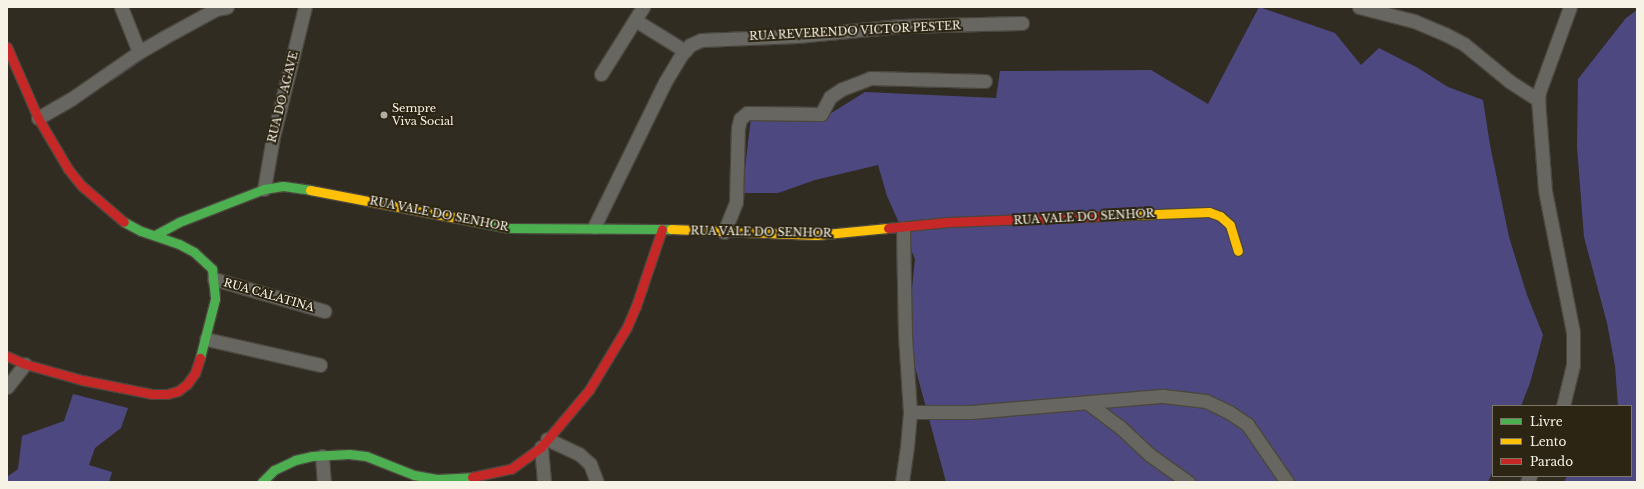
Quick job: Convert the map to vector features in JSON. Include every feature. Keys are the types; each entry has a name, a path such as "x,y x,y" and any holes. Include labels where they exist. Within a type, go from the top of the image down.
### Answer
{"street":[{"path":"121,7 139,52"},
{"name":"RUA DO AGAVE","path":"264,189 273,137 305,7"},
{"path":"601,74 643,7"},
{"path":"1359,7 1379,10 1414,21 1445,34 1464,44 1509,81 1538,100"},
{"path":"1563,405 1573,365 1573,332 1545,190 1538,100 1539,92 1570,7"},
{"path":"38,118 71,99 139,52 219,8"},
{"path":"594,227 665,82 687,48 635,20"},
{"name":"RUA REVERENDO VICTOR PESTER","path":"687,48 701,40 708,39 797,36 901,26 1022,23"},
{"path":"7,47 38,118 64,163 82,186 118,218 141,231 179,244 194,252 213,274 215,299 206,339 195,373 187,384 178,391 167,394 152,394 82,380 25,364 7,356"},
{"path":"724,232 736,202 738,128 740,119 747,113 821,114 830,97 842,89 870,78 984,81"},
{"name":"RUA VALE DO SENHOR","path":"155,235 179,222 264,189 292,186 509,228 594,227 816,235 903,228 948,222 1209,212 1220,216 1230,225 1238,251"},
{"path":"902,482 910,412 905,335 903,228"},
{"path":"262,482 274,470 295,460 349,454 366,456 405,477 437,480 493,474 511,469 544,443 589,390 620,340 636,306 662,229"},
{"name":"RUA CALATINA","path":"213,274 324,311"},
{"path":"206,339 320,365"},
{"path":"7,387 25,364"},
{"path":"910,412 971,412 1163,396 1206,401 1229,412 1247,424 1287,482"},
{"path":"1088,403 1119,426 1150,455 1188,482"},
{"path":"544,443 544,482"},
{"path":"544,443 579,454 590,464 597,482"},
{"path":"322,456 324,482"}],"shaded area":[{"path":"1259,7 1335,33 1361,65 1379,48 1418,68 1448,87 1483,100 1490,145 1509,237 1527,295 1543,335 1530,383 1521,405 1492,405 1492,473 1488,482 946,482 907,337 915,259 887,196 878,165 815,180 778,193 742,193 751,118 825,117 865,92 996,98 1000,71 1151,70 1208,104"},
{"path":"1637,10 1637,482 1564,482 1566,477 1632,477 1632,405 1618,405 1615,366 1607,323 1584,237 1577,147 1578,79 1626,18"},
{"path":"73,394 128,408 121,428 95,448 89,465 112,472 109,482 7,482 7,477 18,469 22,436 64,421"}],"waterway":[{"path":"111,79 149,53 222,12"},
{"path":"59,113 73,105"}],"traffic: fast":[{"path":"155,235 179,222 264,189 283,186 310,190"},
{"path":"124,222 141,231 179,244 194,252 212,269 215,299 200,358"},
{"path":"483,223 509,228 671,229"},
{"path":"262,482 274,470 295,460 312,456 349,454 366,456 414,475 437,479 472,477"}],"traffic: slow":[{"path":"310,190 483,223"},
{"path":"1106,216 1209,212 1220,216 1230,225 1238,251"},
{"path":"671,229 816,235 888,228"}],"traffic: jam":[{"path":"7,47 38,118 68,169 82,186 124,222"},
{"path":"888,228 948,222 1106,216"},
{"path":"472,477 511,469 541,447 589,390 627,327 636,306 662,229"},
{"path":"7,356 25,364 82,380 152,394 167,394 178,391 187,384 195,373 200,358"}],"place":[{"name":"Sempre Viva Social","path":"384,115"}]}
